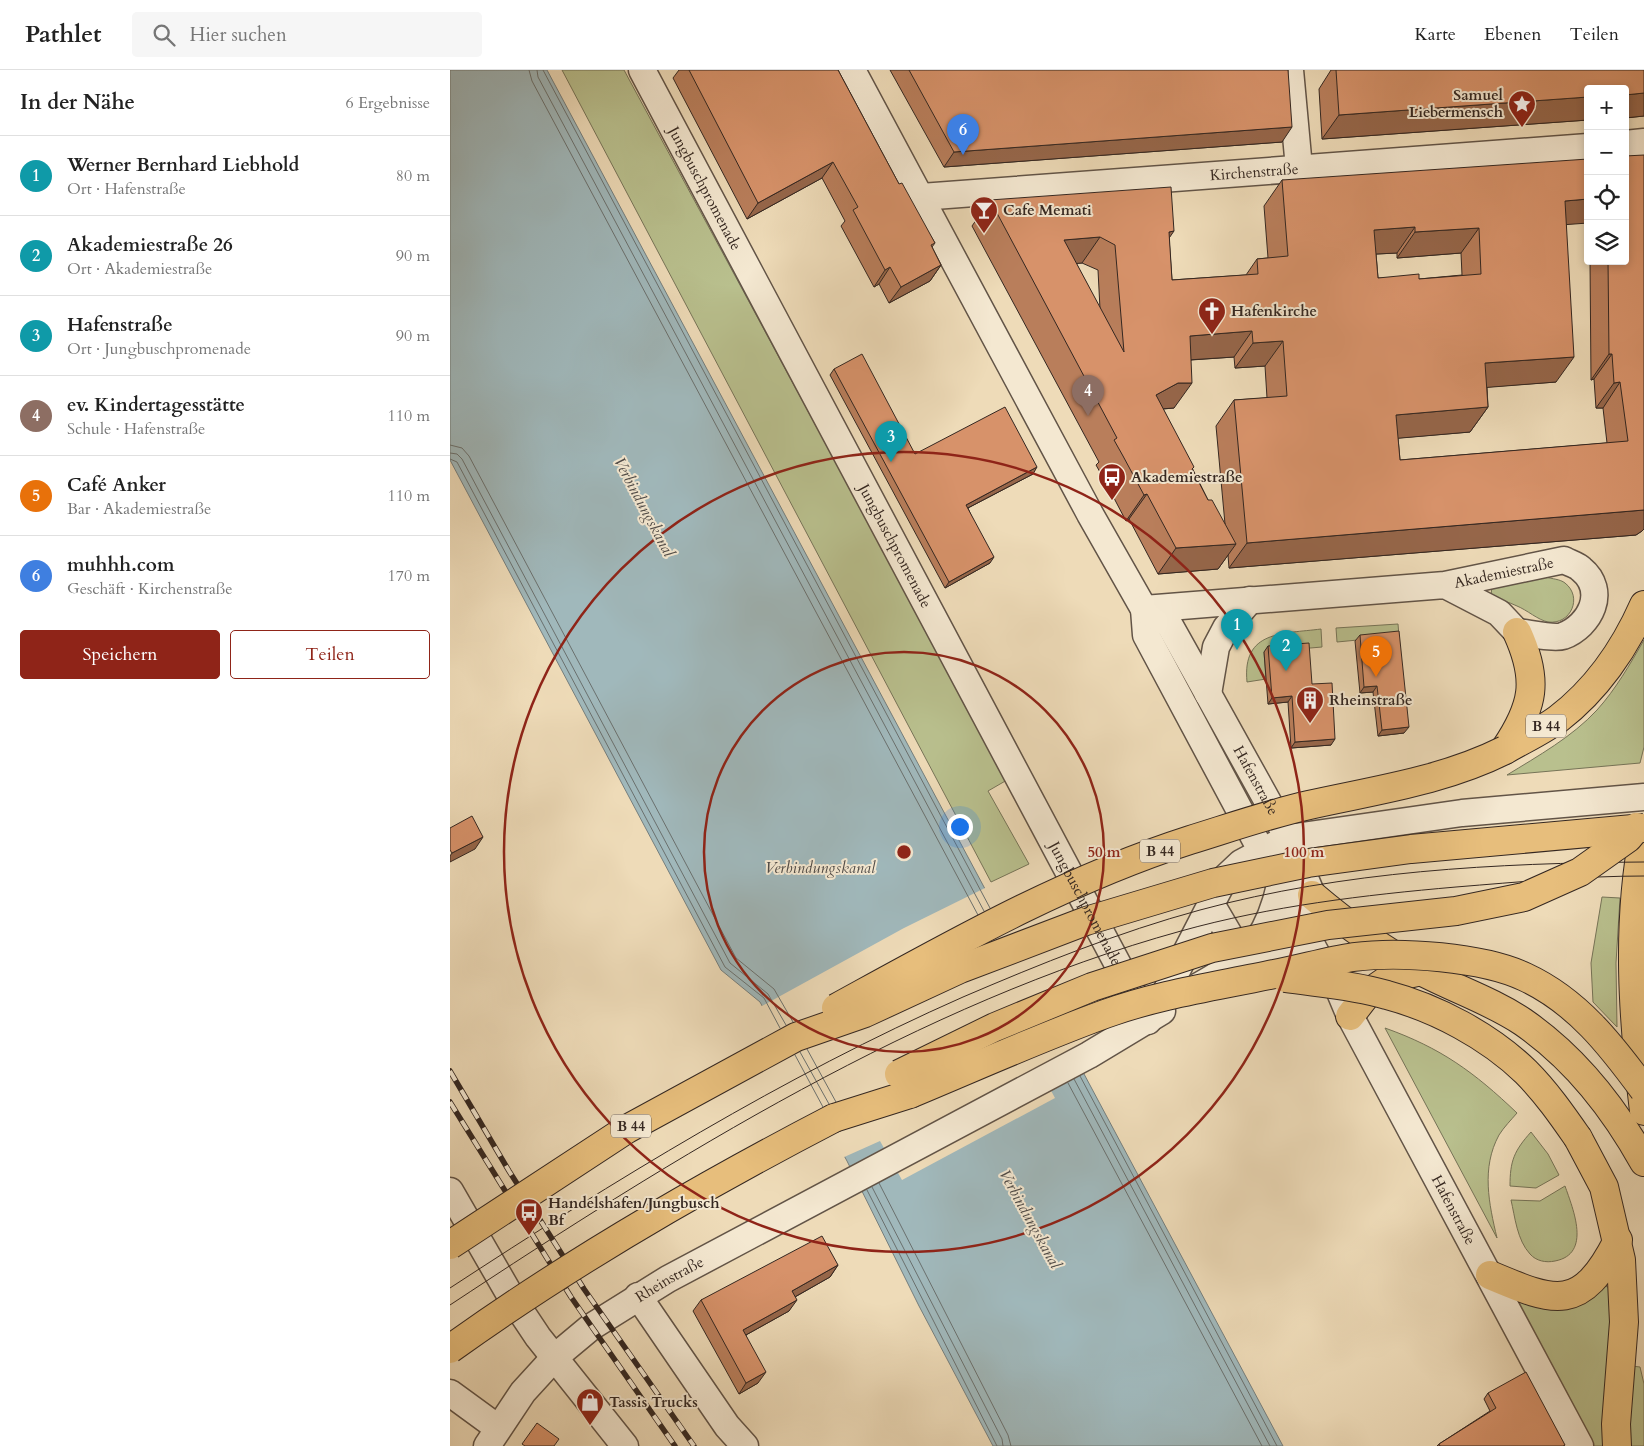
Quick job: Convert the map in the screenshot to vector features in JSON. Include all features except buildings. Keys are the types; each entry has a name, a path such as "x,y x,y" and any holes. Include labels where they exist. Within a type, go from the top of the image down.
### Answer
{"main road":[{"name":"B 44","path":"450,1245 627,1129 796,1037 836,1008 985,926 1093,877 1188,841 1306,805 1438,777 1478,763 1505,750 1558,720 1582,697 1608,667 1634,628 1644,605"},
{"path":"1505,750 1519,728 1530,704 1531,680 1527,655 1517,632"},
{"path":"450,1350 506,1310 619,1238 761,1156 834,1118 899,1074 995,1027 1092,987 1212,948 1328,925 1456,911 1524,897 1580,872 1628,838 1644,820"},
{"path":"796,1037 865,1013 960,970 1086,920 1214,883 1308,863 1411,849 1644,828"},
{"path":"1644,833 1635,902 1633,953 1644,1112"},
{"path":"1312,895 1351,928 1421,971 1486,1001 1523,1022 1556,1047 1587,1079 1610,1108 1644,1162"},
{"path":"834,1118 910,1094 1106,1014 1200,988 1354,957 1401,955 1480,964 1525,977 1576,1009 1612,1047 1644,1090"},
{"path":"1350,1016 1367,994 1390,978 1421,971"},
{"path":"1268,975 1351,986 1387,995 1432,1011 1472,1032 1525,1072 1555,1106 1578,1138 1604,1187 1618,1240 1623,1280 1624,1314 1616,1424 1617,1446"},
{"path":"1490,1275 1534,1293 1550,1297 1570,1295 1593,1279 1608,1261 1618,1240"}],"street":[{"name":"Jungbuschpromenade","path":"642,70 1150,1020"},
{"name":"Hafenstraße","path":"852,70 1090,514 1144,609 1146,635 1280,889 1324,964 1580,1446"},
{"path":"1290,70 1299,168"},
{"path":"1629,144 1644,142"},
{"name":"Kirchenstraße","path":"921,197 1584,147"},
{"name":"Akademiestraße","path":"1144,609 1445,585 1564,560 1581,569 1590,580 1594,598 1592,612 1582,627 1561,637 1517,632 1499,614 1445,585"},
{"path":"1208,694 1216,647 1226,628 1250,600"},
{"name":"Hafenstraße","path":"1144,609 1169,624 1288,838 1312,895 1324,964"},
{"path":"1150,1020 1210,902 1224,879 1241,863 1288,838 1340,829 1462,813 1644,797"},
{"path":"1150,1020 1248,953 1270,920 1280,889 1288,838"},
{"path":"1210,902 1230,936 1248,953 1324,964"},
{"name":"Rheinstraße","path":"492,1437 523,1392 555,1357 590,1327 638,1296 1150,1020"},
{"path":"450,1191 510,1295 538,1337 625,1446"},
{"path":"638,1296 727,1426 744,1446"},
{"path":"450,1393 492,1437"}],"green space":[{"path":"562,70 624,70 1007,780 988,791 1029,864 991,882"},
{"path":"1546,577 1565,583 1573,595 1572,609 1568,615 1556,622 1544,621 1521,608 1491,597 1492,584"},
{"path":"1398,624 1399,636 1337,642 1336,628"},
{"path":"1321,629 1322,647 1264,652 1266,679 1247,682 1247,665 1251,652 1258,644 1280,634"},
{"path":"1644,640 1644,747 1640,763 1507,775 1554,746 1587,720 1610,694"},
{"path":"1602,897 1620,898 1616,963 1617,1027 1593,1002 1591,963"},
{"path":"1385,1028 1423,1044 1456,1063 1486,1085 1517,1113 1499,1135 1490,1160 1488,1173 1489,1199 1497,1238"},
{"path":"1531,1132 1548,1154 1559,1175 1536,1188 1510,1186 1514,1157"},
{"path":"1565,1186 1575,1218 1577,1240 1573,1250 1566,1257 1548,1262 1538,1260 1530,1254 1522,1242 1511,1200 1540,1201"},
{"path":"1605,1286 1613,1289 1605,1446 1592,1446 1516,1300 1593,1296"},
{"path":"1632,1366 1640,1367 1644,1384 1644,1446 1627,1446"}],"water":[{"name":"Verbindungskanal","path":"450,70 547,70 1283,1446 993,1446 919,1306 847,1161 760,1002 721,970 450,460"}],"pier":[{"path":"987,887 1079,1060 1042,1074 1055,1098 902,1180 880,1141 842,1158 760,1007 904,928"}],"tram line":[{"path":"450,1288 637,1170 701,1132 830,1061 963,997 1110,938 1200,910 1254,897 1309,886 1365,878 1476,867 1644,862"},
{"path":"450,1305 622,1194 802,1090 894,1042 988,999 1084,962 1181,931 1283,908 1456,887 1574,878 1644,876"}],"railway":[{"path":"450,1071 509,1171 584,1289 694,1446"},
{"path":"450,1102 571,1297 675,1446"}],"place":[{"name":"Samuel Liebermensch","path":"1522,128"},
{"name":"muhhh.com","path":"963,155"},
{"name":"Cafe Memati","path":"984,234"},
{"name":"Hafenkirche","path":"1212,335"},
{"name":"ev. Kindertagesstätte","path":"1088,416"},
{"name":"Hafenstraße","path":"891,462"},
{"name":"Akademiestraße","path":"1112,501"},
{"name":"Werner Bernhard Liebhold","path":"1237,650"},
{"name":"Akademiestraße 26","path":"1286,671"},
{"name":"Café Anker","path":"1376,677"},
{"name":"Rheinstraße","path":"1310,724"},
{"name":"Handelshafen/Jungbusch Bf","path":"529,1236"},
{"name":"Tassis Trucks","path":"590,1426"}]}
